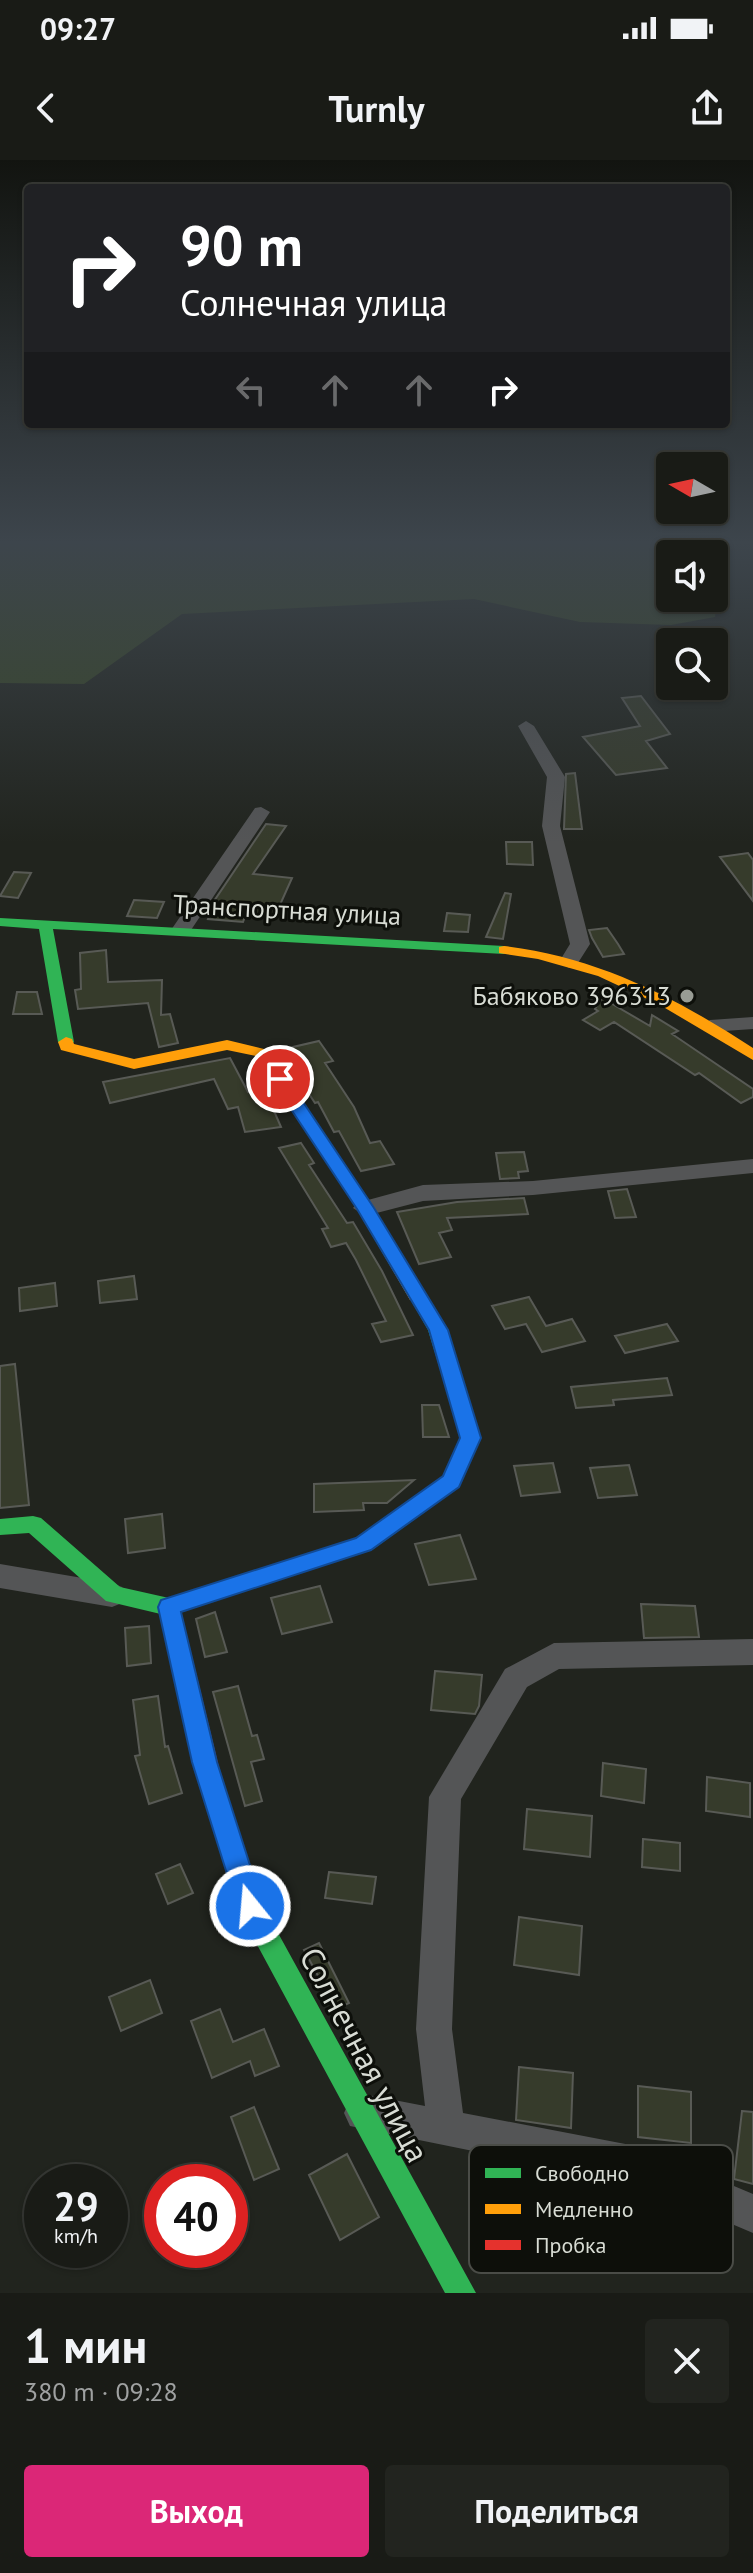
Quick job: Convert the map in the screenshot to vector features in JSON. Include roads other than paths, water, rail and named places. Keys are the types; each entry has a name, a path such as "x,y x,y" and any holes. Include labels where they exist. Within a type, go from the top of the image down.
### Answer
{"street":[{"path":"526,726 556,777 551,826 580,944 569,962"},
{"path":"181,930 261,812"},
{"name":"Транспортная улица","path":"0,922 538,952 617,977 710,1026 753,1055"},
{"path":"0,1576 169,1607 364,1544 452,1481 471,1438 438,1330 365,1208 262,1053 227,1045 134,1064 67,1047 45,923"},
{"path":"710,1026 753,1023"},
{"path":"365,1208 423,1193 548,1186 753,1166"},
{"path":"0,1527 33,1524 114,1595"},
{"name":"Солнечная улица","path":"169,1607 204,1762 250,1906 359,2112 461,2293"},
{"path":"446,2129 434,2029 445,1797 516,1678 554,1656 753,1652"},
{"path":"359,2112 530,2145"},
{"path":"733,2205 753,2214"}],"place":[{"name":"Бабяково 396313","path":"687,996"}]}
